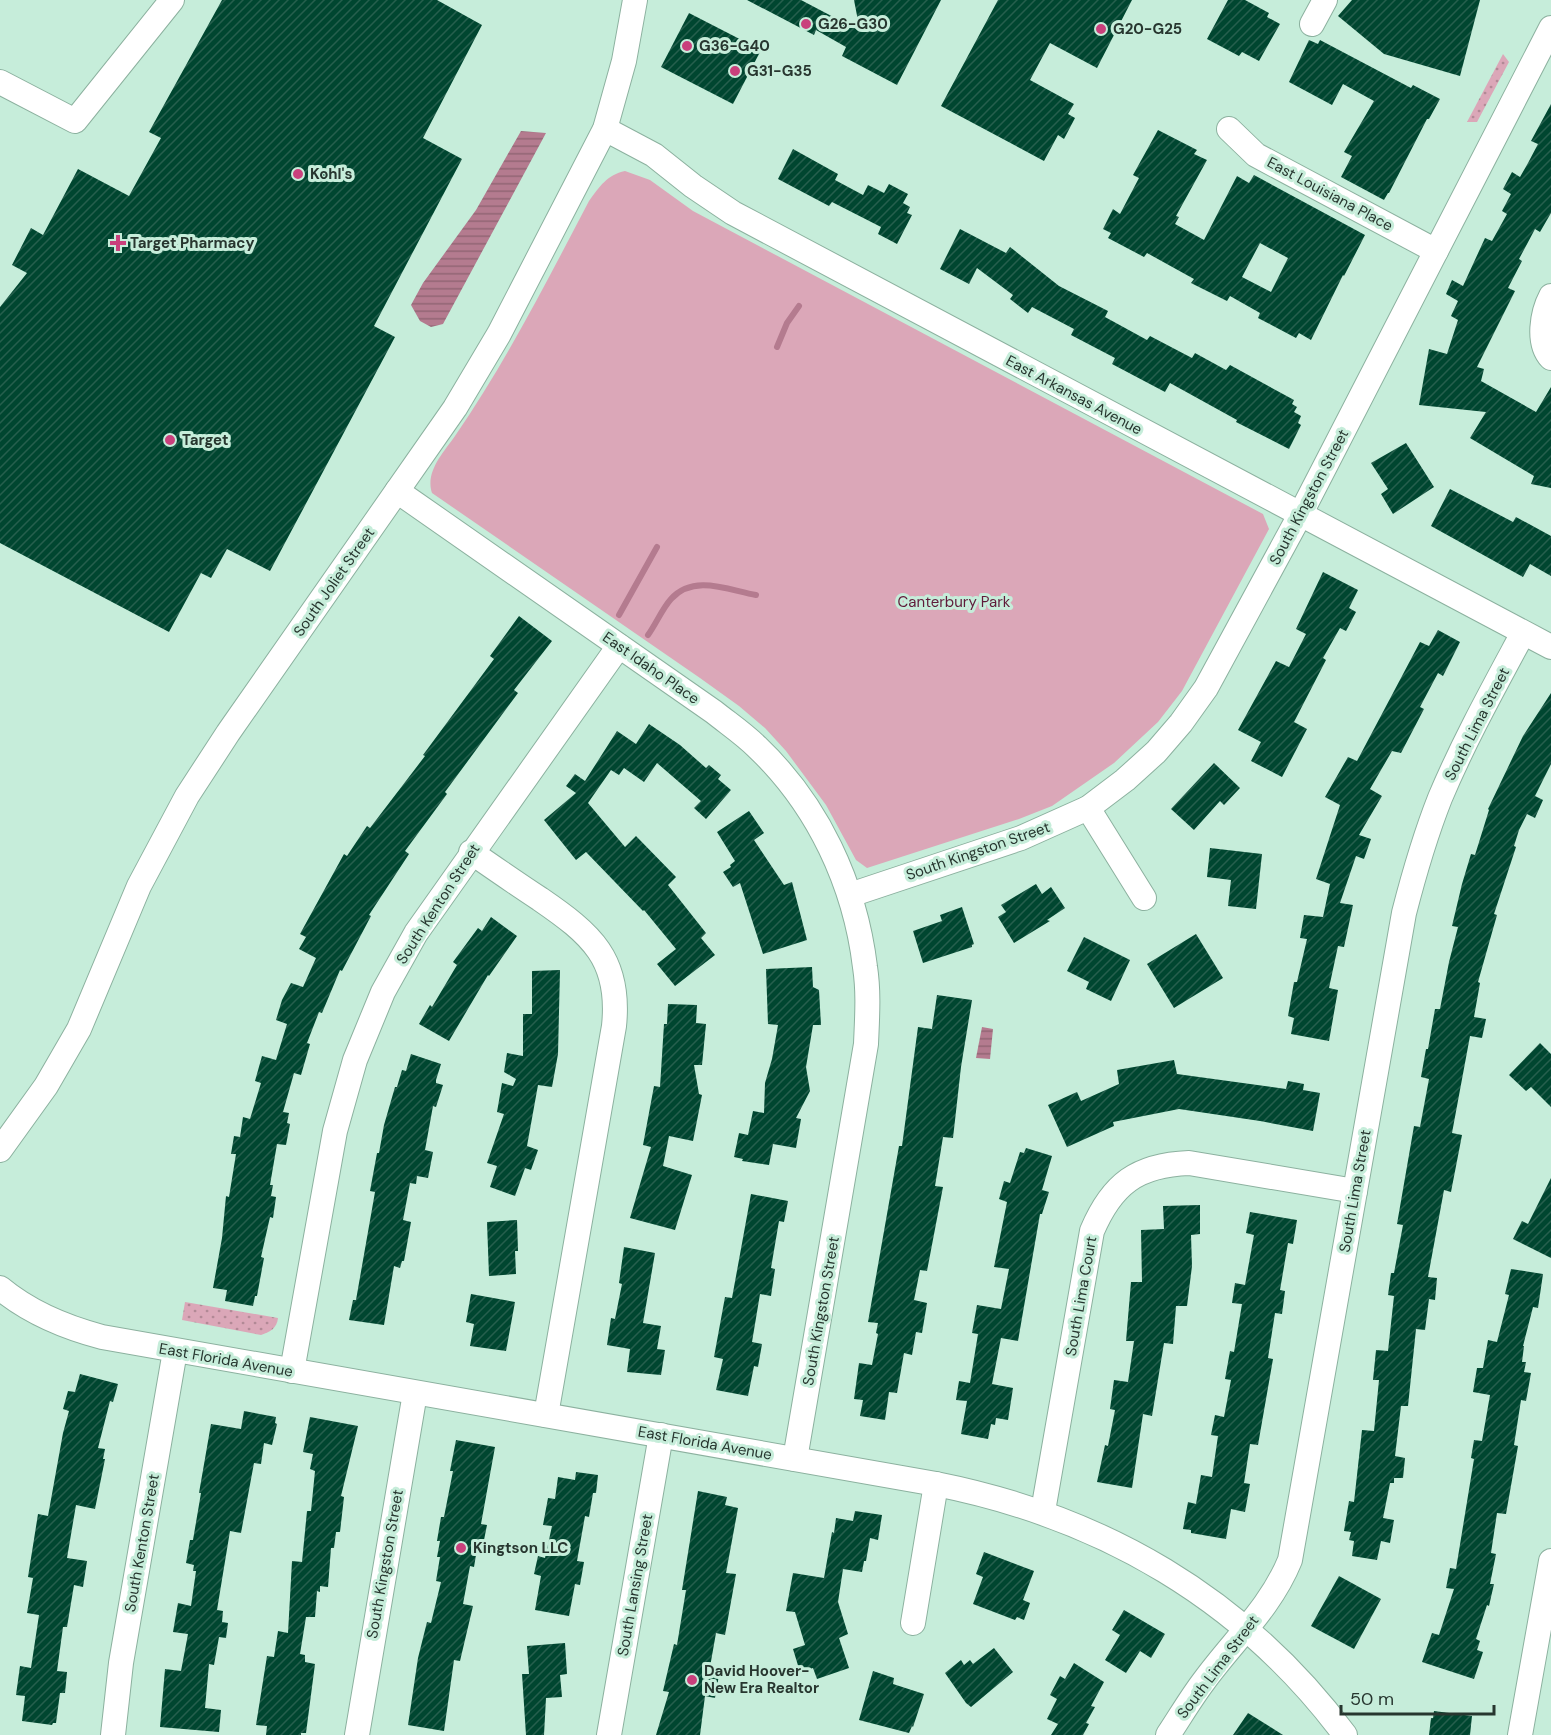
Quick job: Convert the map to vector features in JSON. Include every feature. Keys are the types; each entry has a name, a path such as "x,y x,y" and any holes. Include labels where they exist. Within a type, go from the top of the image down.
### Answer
{"street":[{"path":"0,82 75,121 172,0"},
{"name":"South Joliet Street","path":"0,1150 46,1086 75,1036 94,998 139,886 187,796 477,373 499,334 606,129 624,61 635,0"},
{"path":"1312,24 1325,0"},
{"name":"South Kingston Street","path":"795,1459 866,1044 868,1006 866,969 860,931 850,895 1021,838 1088,808 1125,780 1156,752 1181,723 1206,688 1300,515 1551,28"},
{"name":"East Arkansas Avenue","path":"606,129 654,155 693,186 733,213 1551,647"},
{"name":"East Louisiana Place","path":"1229,129 1256,155 1436,251"},
{"path":"1551,296 1542,327 1545,351 1551,357"},
{"name":"East Idaho Place","path":"397,491 741,733 782,774 806,804 825,837 850,895"},
{"name":"South Lima Street","path":"1168,1735 1204,1681 1281,1583 1290,1560 1398,942 1417,865 1455,763 1523,633"},
{"name":"South Kenton Street","path":"292,1371 331,1149 342,1104 368,1026 400,959 416,933 471,852 619,646"},
{"path":"1088,808 1144,898"},
{"path":"471,852 570,920 585,933 602,956 609,971 614,994 614,1026 546,1415"},
{"name":"South Lima Court","path":"1043,1511 1092,1231 1102,1208 1114,1192 1148,1169 1168,1164 1189,1163 1355,1191"},
{"name":"East Florida Avenue","path":"0,1288 24,1306 67,1327 102,1337 936,1484 1003,1499 1043,1511 1106,1538 1166,1570 1195,1589 1247,1629 1301,1682 1345,1735"},
{"name":"South Kenton Street","path":"113,1735 121,1663 175,1351"},
{"name":"South Kingston Street","path":"357,1735 415,1393"},
{"name":"South Lansing Street","path":"609,1735 661,1435"},
{"path":"913,1623 936,1484"},
{"path":"1520,1735 1551,1561"}],"green space":[{"path":"1503,54 1509,62 1477,122 1467,122"},
{"name":"Canterbury Park","path":"625,171 650,180 693,211 1263,514 1269,529 1182,691 1158,722 1114,763 1052,806 1019,819 867,868 856,860 826,805 786,751 765,728 700,678 432,493 430,485 436,463 474,408 509,350 589,201 609,178"},
{"path":"185,1302 278,1318 272,1329 261,1335 182,1320"}],"shaded area":[{"path":"521,131 546,133 443,324 431,327 420,321 411,305 423,283 476,210"},
{"path":"982,1027 993,1029 990,1059 976,1058"}],"building":[{"name":"Target","path":"222,0 437,0 482,25 423,138 462,159 374,326 395,337 270,571 227,549 211,578 201,573 169,632 0,543 0,307 27,273 12,265 31,228 43,235 78,169 129,196 161,138 149,132"},
{"path":"747,0 801,0 860,31 854,0 941,0 897,85 842,56 846,47 816,30 814,35"},
{"path":"998,0 1132,0 1097,68 1050,43 1030,80 1074,104 1068,114 1075,118 1064,139 1058,135 1044,161 941,106"},
{"path":"1228,0 1245,0 1269,13 1267,17 1280,24 1259,61 1242,52 1239,56 1207,39"},
{"path":"1352,0 1480,0 1460,76 1384,54 1338,16"},
{"path":"689,13 761,50 733,104 661,67"},
{"path":"1309,40 1318,44 1320,40 1411,88 1413,85 1440,99 1384,200 1341,177 1352,156 1344,152 1374,101 1343,84 1332,105 1289,82"},
{"path":"1551,104 1551,213 1540,232 1535,229 1519,259 1522,261 1508,288 1515,291 1477,367 1484,369 1481,381 1536,412 1551,387 1551,488 1531,484 1534,476 1470,438 1486,412 1419,405 1429,349 1447,354 1458,320 1451,316 1458,301 1446,294 1452,280 1463,286 1485,238 1492,241 1507,214 1502,211 1511,194 1503,189 1512,172 1520,177 1528,163 1538,144 1531,141"},
{"path":"1158,130 1197,150 1194,154 1207,160 1176,216 1179,217 1175,224 1204,240 1237,176 1249,183 1254,175 1365,235 1311,340 1299,333 1296,338 1258,318 1260,313 1230,296 1227,301 1191,283 1194,279 1147,253 1144,257 1108,238 1111,233 1103,229 1113,209 1120,214 1139,178 1133,175","holes":["1260,243 1288,258 1271,292 1242,277"]},
{"path":"793,149 838,174 835,180 863,195 868,185 884,193 889,184 908,194 903,203 910,207 907,213 912,215 897,244 878,234 881,227 832,202 829,206 778,179"},
{"path":"960,229 1006,253 1010,247 1059,286 1108,311 1105,317 1147,340 1150,336 1192,358 1195,353 1226,370 1230,365 1294,400 1292,404 1297,407 1294,412 1301,416 1298,423 1301,425 1289,449 1236,422 1237,420 1170,383 1165,392 1112,364 1115,358 1071,335 1074,329 1032,307 1028,313 1010,299 1013,295 977,268 969,284 940,269"},
{"path":"1406,443 1434,487 1393,514 1381,494 1388,489 1371,463"},
{"path":"1450,489 1513,522 1516,517 1551,536 1551,576 1530,564 1523,577 1431,526"},
{"path":"1323,572 1358,590 1349,608 1356,612 1346,631 1340,628 1323,658 1326,660 1294,722 1307,729 1282,777 1251,761 1261,742 1238,730 1276,661 1289,667 1306,634 1296,629"},
{"path":"519,616 552,641 514,690 518,693 405,851 409,854 369,915 371,916 342,971 340,970 322,1013 319,1012 307,1043 310,1044 301,1075 294,1073 283,1112 289,1113 287,1123 290,1124 286,1145 277,1144 270,1185 273,1185 271,1196 276,1197 273,1218 270,1217 261,1257 264,1258 257,1296 255,1296 253,1306 225,1301 227,1290 213,1288 222,1238 226,1196 229,1197 236,1154 231,1154 234,1136 240,1137 243,1117 250,1119 261,1083 255,1081 262,1056 276,1060 287,1024 276,1020 282,1000 291,983 303,987 316,958 299,949 306,937 300,934 344,854 347,856 367,826 370,828 425,756 423,755 494,659 490,656"},
{"path":"1438,630 1460,642 1443,676 1438,673 1420,707 1424,709 1401,753 1392,751 1370,789 1382,796 1359,835 1371,839 1364,859 1356,856 1340,903 1353,905 1344,947 1338,946 1329,988 1338,990 1329,1041 1291,1034 1294,1018 1288,1016 1294,982 1297,982 1307,939 1300,938 1304,915 1323,917 1330,884 1316,879 1340,805 1325,797 1348,757 1357,761 1420,642 1429,646"},
{"path":"1551,693 1551,764 1535,796 1543,800 1535,818 1527,814 1519,830 1514,846 1516,847 1494,914 1497,915 1478,982 1480,983 1474,1017 1486,1019 1482,1038 1470,1036 1452,1133 1462,1135 1451,1192 1444,1190 1428,1277 1437,1278 1435,1300 1429,1299 1425,1330 1416,1329 1408,1406 1401,1406 1395,1456 1405,1458 1403,1478 1394,1478 1394,1483 1390,1483 1383,1518 1394,1520 1390,1543 1381,1541 1377,1560 1352,1556 1354,1541 1349,1540 1351,1532 1344,1531 1349,1501 1354,1502 1362,1430 1374,1431 1379,1380 1373,1380 1376,1350 1388,1351 1394,1296 1388,1295 1403,1225 1397,1224 1414,1126 1420,1127 1429,1079 1421,1077 1426,1049 1428,1049 1435,1009 1440,1009 1458,927 1452,926 1471,854 1475,855 1488,809 1523,736"},
{"path":"649,724 680,745 706,768 709,765 721,775 718,779 731,790 706,819 694,808 701,801 657,763 644,782 624,768 619,775 611,770 588,803 625,847 636,836 676,877 668,885 706,933 701,938 715,955 675,986 657,964 676,949 644,910 586,852 576,860 544,820 576,793 566,786 575,774 585,781 617,731 636,744"},
{"path":"1214,763 1240,788 1224,805 1220,801 1194,830 1171,809"},
{"path":"749,811 764,833 754,840 784,885 792,882 807,940 763,954 740,883 733,887 723,872 735,861 717,832"},
{"path":"1210,848 1262,854 1256,909 1228,906 1231,880 1207,877"},
{"path":"1036,884 1042,894 1051,887 1065,908 1047,920 1050,921 1014,943 998,917 1006,912 1001,905"},
{"path":"962,907 974,944 972,947 923,963 913,931 942,921 940,915"},
{"path":"491,917 517,936 488,975 449,1041 419,1024 457,965 453,962 478,928 482,931"},
{"path":"1196,934 1223,978 1174,1008 1147,964"},
{"path":"1084,937 1130,960 1111,1001 1086,989 1089,982 1067,971"},
{"path":"812,967 813,987 819,990 821,1025 813,1025 806,1067 810,1091 796,1118 801,1119 796,1148 773,1144 769,1165 742,1161 743,1159 734,1157 739,1133 748,1135 753,1111 764,1113 765,1083 778,1025 768,1024 766,969"},
{"path":"560,970 558,1054 552,1087 538,1085 527,1146 538,1150 531,1170 525,1168 515,1196 490,1187 497,1166 487,1163 504,1114 497,1112 502,1083 513,1086 516,1079 504,1072 507,1053 523,1056 523,1014 532,1014 532,971"},
{"path":"937,995 972,1000 953,1138 943,1137 935,1186 943,1187 927,1271 920,1270 914,1300 927,1303 922,1333 916,1332 912,1355 904,1353 897,1393 889,1392 885,1420 860,1416 863,1400 854,1399 859,1363 872,1365 878,1334 876,1333 878,1323 868,1322 899,1146 902,1146 918,1027 932,1029"},
{"path":"668,1004 697,1005 696,1023 706,1024 702,1065 694,1065 699,1094 702,1095 693,1141 669,1136 663,1166 692,1175 675,1230 630,1218 651,1147 643,1145 654,1086 660,1087 664,1024 667,1024"},
{"path":"1540,1043 1551,1054 1551,1107 1531,1087 1526,1091 1509,1075"},
{"path":"411,1054 441,1064 436,1083 443,1085 436,1107 433,1106 425,1150 433,1152 428,1178 417,1176 416,1184 410,1183 403,1220 411,1222 404,1261 400,1268 394,1266 384,1325 349,1320 353,1300 356,1300 375,1192 370,1191 377,1153 379,1153 395,1087 397,1087 402,1070 406,1071"},
{"path":"1174,1060 1177,1074 1286,1089 1288,1081 1304,1084 1303,1090 1320,1093 1313,1131 1179,1109 1113,1122 1114,1126 1067,1147 1048,1105 1077,1092 1081,1101 1119,1084 1117,1070"},
{"path":"1026,1148 1052,1156 1042,1190 1049,1192 1042,1214 1040,1214 1018,1341 1001,1338 992,1384 1013,1388 1008,1420 996,1418 995,1425 991,1424 988,1439 961,1434 967,1401 956,1400 959,1381 970,1383 978,1334 972,1333 977,1305 1001,1309 1009,1269 994,1267 1007,1202 999,1199 1004,1181 1010,1183 1020,1152 1024,1153"},
{"path":"1551,1178 1551,1258 1513,1239 1522,1221 1528,1224"},
{"path":"751,1194 788,1201 784,1222 779,1221 771,1268 775,1269 771,1296 760,1294 752,1342 762,1344 758,1367 754,1366 748,1396 716,1390 723,1359 714,1357 725,1297 732,1298"},
{"path":"1200,1205 1200,1234 1191,1235 1192,1266 1187,1306 1176,1306 1173,1344 1164,1343 1152,1416 1143,1414 1132,1488 1097,1482 1105,1445 1108,1446 1115,1410 1110,1409 1114,1380 1128,1382 1134,1341 1126,1341 1131,1282 1142,1282 1141,1230 1164,1229 1163,1206"},
{"path":"1250,1212 1297,1220 1293,1244 1288,1243 1280,1290 1285,1291 1282,1314 1275,1313 1268,1358 1273,1359 1258,1445 1250,1444 1244,1483 1250,1484 1245,1512 1231,1509 1226,1539 1191,1533 1191,1530 1183,1529 1188,1502 1196,1504 1201,1475 1212,1477 1218,1436 1211,1435 1215,1415 1224,1417 1231,1380 1225,1379 1230,1351 1234,1352 1242,1304 1232,1303 1235,1283 1245,1285 1254,1235 1246,1233"},
{"path":"517,1220 516,1274 489,1276 487,1222"},
{"path":"624,1247 655,1253 643,1323 661,1326 657,1349 665,1350 661,1375 627,1372 630,1349 607,1345 611,1318 615,1319 622,1284 619,1283"},
{"path":"1511,1269 1543,1274 1538,1308 1533,1307 1523,1346 1522,1362 1526,1362 1524,1372 1531,1373 1526,1401 1521,1400 1514,1445 1518,1446 1506,1514 1497,1513 1491,1553 1496,1554 1490,1584 1494,1584 1489,1606 1487,1605 1476,1639 1480,1641 1477,1650 1483,1652 1474,1679 1422,1662 1432,1633 1439,1635 1454,1589 1446,1588 1450,1568 1456,1569 1474,1459 1471,1458 1474,1440 1482,1441 1490,1395 1473,1392 1477,1368 1483,1368 1488,1340 1497,1342 1509,1295 1505,1294"},
{"path":"471,1294 515,1302 506,1351 470,1346 474,1324 466,1322"},
{"path":"80,1374 118,1384 113,1402 110,1401 98,1448 105,1449 103,1459 105,1459 95,1509 76,1505 67,1558 87,1561 83,1587 74,1585 67,1627 63,1627 57,1671 67,1672 65,1693 60,1693 56,1723 52,1725 22,1721 25,1696 16,1695 20,1666 31,1668 39,1615 27,1613 33,1578 28,1577 38,1514 48,1516 69,1411 63,1409 68,1391 75,1392"},
{"path":"244,1411 276,1417 275,1423 277,1424 272,1445 264,1443 261,1464 254,1463 241,1533 230,1531 217,1610 223,1611 222,1622 228,1623 226,1638 219,1637 214,1665 209,1664 205,1708 221,1710 219,1732 160,1727 165,1669 181,1671 188,1634 173,1632 178,1603 191,1606 196,1571 193,1571 194,1565 186,1563 190,1540 193,1540 211,1424 241,1429"},
{"path":"310,1417 358,1426 341,1496 344,1497 340,1532 336,1532 334,1548 331,1548 328,1587 320,1586 320,1592 317,1591 315,1617 306,1617 300,1654 305,1655 305,1662 315,1664 306,1733 266,1735 267,1726 256,1725 267,1656 274,1657 278,1631 288,1633 292,1561 302,1562 307,1511 311,1511 315,1471 310,1469 313,1454 303,1452"},
{"path":"456,1440 495,1447 481,1524 487,1525 481,1555 476,1555 474,1567 470,1566 463,1604 473,1606 460,1661 454,1660 444,1731 408,1725 418,1658 427,1622 431,1623 441,1582 436,1581 440,1557 437,1557 440,1541 437,1541 453,1471 450,1471"},
{"path":"576,1472 598,1475 596,1493 593,1493 589,1517 585,1516 577,1561 584,1562 580,1585 575,1584 569,1616 535,1610 541,1576 534,1574 538,1556 545,1558 552,1526 543,1525 548,1498 555,1499 558,1477 575,1480"},
{"path":"698,1491 727,1497 725,1505 738,1508 726,1573 736,1574 725,1635 716,1633 710,1667 720,1669 715,1698 705,1696 700,1735 656,1735 669,1692 663,1691 674,1644 677,1645 686,1590 682,1590"},
{"path":"855,1511 882,1515 878,1540 870,1538 862,1572 843,1569 838,1602 848,1634 839,1638 849,1668 817,1679 813,1668 800,1672 793,1649 805,1645 795,1612 786,1611 793,1573 824,1578 836,1518 853,1521"},
{"path":"984,1552 1034,1571 1023,1600 1030,1603 1024,1620 1017,1617 1015,1620 973,1604 983,1577 976,1574"},
{"path":"1339,1576 1381,1599 1354,1649 1311,1626"},
{"path":"1124,1610 1165,1634 1151,1658 1140,1651 1126,1673 1105,1660 1120,1635 1112,1630"},
{"path":"565,1643 567,1674 560,1675 562,1697 546,1698 544,1735 526,1735 522,1674 529,1674 527,1646"},
{"path":"994,1648 1013,1672 971,1707 945,1673 961,1660 964,1665 970,1660 973,1664"},
{"path":"1074,1663 1104,1682 1091,1706 1095,1707 1086,1723 1089,1724 1083,1735 1051,1735 1058,1724 1047,1719 1057,1699 1050,1695 1060,1676 1065,1679"},
{"path":"873,1671 894,1678 893,1684 924,1694 909,1733 859,1720"},
{"path":"1434,1711 1472,1716 1470,1735 1429,1735"},
{"path":"1248,1713 1283,1735 1233,1735"}],"waterway":[{"path":"777,347 787,323 799,306"},
{"path":"619,615 657,547"},
{"path":"648,635 671,599 680,591 690,587 701,585 723,587 756,595"}],"place":[{"name":"G26-G30","path":"806,24"},
{"name":"G20-G25","path":"1101,29"},
{"name":"G36-G40","path":"687,46"},
{"name":"G31-G35","path":"735,71"},
{"name":"Kohl's","path":"298,174"},
{"name":"Target Pharmacy","path":"118,243"},
{"name":"Target","path":"170,440"},
{"name":"Kingtson LLC","path":"461,1548"},
{"name":"David Hoover- New Era Realtor","path":"692,1680"}]}
